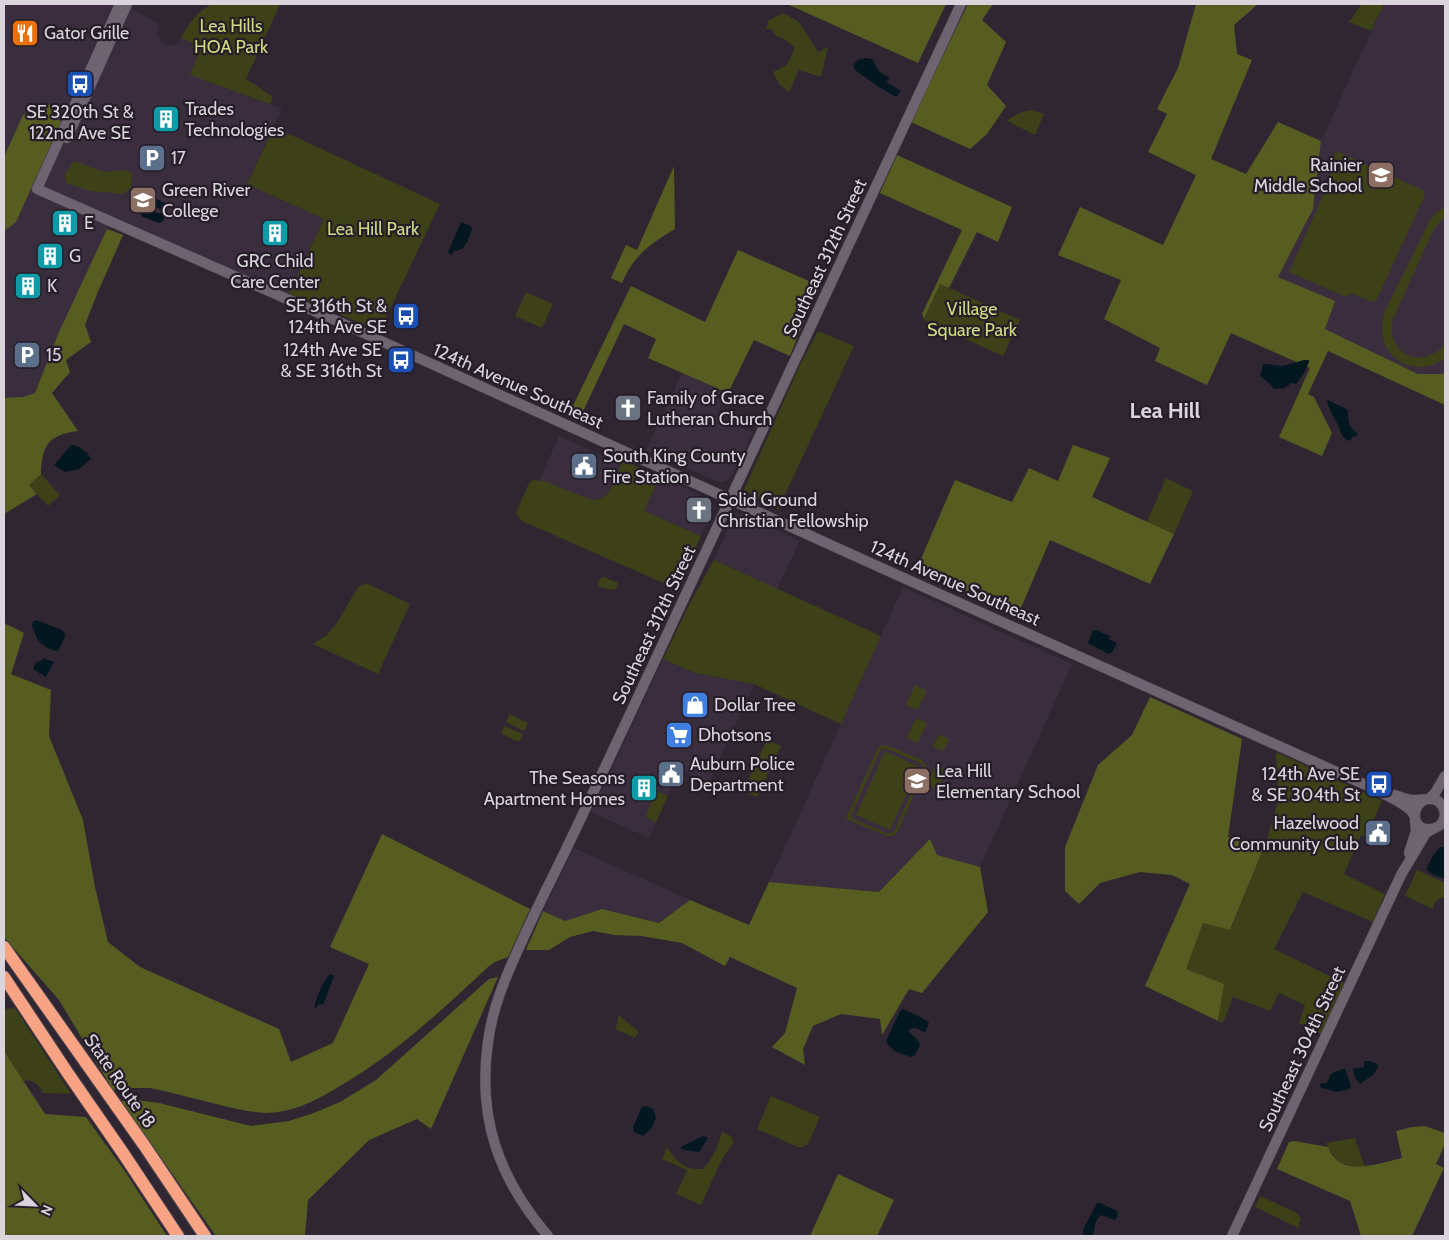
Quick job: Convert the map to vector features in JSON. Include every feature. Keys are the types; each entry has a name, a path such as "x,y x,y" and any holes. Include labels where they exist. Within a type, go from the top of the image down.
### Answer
{"highway":[{"name":"State Route 18","path":"4,947 144,1145 205,1236"},
{"path":"4,977 178,1236"}],"street":[{"path":"40,190 120,4"},
{"path":"40,190 128,4"},
{"name":"Southeast 312th Street","path":"548,1236 522,1203 509,1181 499,1160 492,1135 487,1106 486,1073 488,1038 498,997 533,916 693,580 960,4"},
{"name":"124th Avenue Southeast","path":"40,190 690,480 730,500 1368,786 1406,806 1415,818"},
{"path":"1445,776 1436,793 1417,806 1415,818 1422,828 1439,828 1442,824 1445,812 1443,800 1445,788"},
{"name":"124th Avenue Southeast","path":"1368,786 1404,798 1414,800 1426,799"},
{"path":"1426,799 1438,801 1445,812"},
{"name":"Southeast 304th Street","path":"1232,1236 1401,875 1415,837 1415,818"},
{"name":"Southeast 304th Street","path":"1401,875 1426,833 1439,828"}],"shaded area":[{"name":"Green River College","path":"4,4 124,4 159,24 157,34 165,45 174,45 181,38 203,47 191,75 282,109 247,184 324,219 289,294 113,216 59,332 35,393 23,397 4,398"},
{"name":"Rainier Middle School","path":"1384,4 1445,4 1445,374 1418,374 1325,329 1278,277 1313,209 1321,141"},
{"path":"682,373 727,393 716,416 753,433 736,468 729,479 724,482 719,482 646,451"},
{"path":"559,436 627,467 607,512 539,481"},
{"path":"660,476 713,503 714,509 701,536 644,511"},
{"path":"739,514 745,515 800,541 777,589 714,560 733,518"},
{"name":"Lea Hill Elementary School","path":"903,587 1072,664 980,867 937,855 930,840 879,892 769,882"},
{"path":"663,659 695,673 754,684 709,783 680,770 668,796 657,791 645,817 656,822 649,838 591,812"},
{"path":"574,848 690,900 659,923 602,909 565,921 543,911"}],"green space":[{"name":"Lea Hills HOA Park","path":"212,4 280,4 246,79 273,97 270,104 190,75 202,47 181,38 194,18"},
{"path":"787,4 946,4 918,63"},
{"path":"968,4 993,4 982,20 1006,42 987,85 1006,106 987,134 970,149 911,122"},
{"path":"1196,4 1258,4 1234,25 1237,54 1252,60 1211,159 1246,174 1278,122 1321,141 1313,209 1278,277 1335,301 1325,329 1418,374 1445,374 1445,405 1328,351 1308,394 1314,397 1332,433 1322,456 1279,437 1310,368 1231,333 1207,385 1155,361 1160,348 1104,319 1121,280 1058,255 1080,207 1163,245 1196,175 1148,152 1167,114 1157,109 1178,68"},
{"path":"1362,4 1384,4 1371,31 1349,22"},
{"path":"783,13 799,22 818,52 828,47 821,77 799,70 789,92 779,84 773,72 787,65 795,48 786,40 776,36 771,29 766,29 769,20"},
{"path":"50,104 61,122 16,222 4,231 4,157 23,115"},
{"path":"1030,110 1044,114 1035,135 1007,121 1018,114"},
{"name":"Lea Hill Park","path":"274,127 440,204 380,330 289,294 324,219 247,184"},
{"path":"1339,152 1423,190 1425,195 1377,299 1372,302 1350,293 1346,297 1289,272 1324,194 1335,153"},
{"path":"897,155 1012,207 998,242 977,232 949,288 940,284 924,319 922,314 962,230 880,193"},
{"path":"74,161 105,172 124,170 132,173 131,188 123,194 90,191 66,183 65,174"},
{"path":"674,166 675,229 658,240 637,258 622,283 611,278 626,245 637,250"},
{"path":"1445,207 1445,218 1433,231 1393,319 1392,331 1395,341 1407,355 1416,357 1426,356 1436,352 1445,344 1444,359 1430,365 1417,367 1405,364 1395,358 1387,349 1383,337 1382,324 1386,309 1431,218"},
{"path":"107,229 123,235 85,325 91,342 66,360 70,372 52,393 78,431 60,435 49,443 43,456 41,474 29,485 37,494 4,514 4,398 23,397 35,393 59,332"},
{"path":"738,250 818,285 790,356 754,340 728,393 648,358 656,339 624,324 579,420 568,416 631,286 705,322"},
{"name":"Village Square Park","path":"940,284 1020,320 1003,356 924,320"},
{"path":"526,292 553,304 542,328 515,316"},
{"path":"818,331 854,346 778,510 744,490 800,365"},
{"path":"1073,445 1110,458 1092,497 1174,534 1150,584 1050,540 1018,615 917,568 955,480 1012,502 1029,468 1058,481"},
{"path":"623,461 660,476 644,511 701,536 677,589 522,521 516,513 528,485 534,479 544,481 592,500 600,499 608,494"},
{"path":"41,474 60,495 48,506 29,485"},
{"path":"1166,478 1193,491 1174,534 1147,522"},
{"path":"714,560 881,636 841,724 754,684 695,673 663,659 690,603"},
{"path":"604,577 618,583 615,590 602,588 598,585 601,578"},
{"path":"366,583 410,604 378,674 313,644 327,635 338,621 358,587"},
{"path":"4,623 24,633 11,674 51,690 49,736 83,820 95,887 108,942 140,967 279,1029 291,1062 333,1043 369,964 330,947 382,834 530,909 508,957 489,966 434,1016 377,1062 327,1094 293,1109 275,1113 260,1113 150,1088 113,1090 59,1000 4,937"},
{"path":"915,685 927,691 918,710 906,705"},
{"path":"1150,697 1242,739 1228,837 1266,842 1230,930 1203,923 1186,969 1224,984 1218,1021 1145,986 1190,884 1172,875 1140,872 1100,883 1079,904 1065,891 1065,847 1098,765 1132,735"},
{"path":"510,714 528,723 524,731 506,722"},
{"path":"916,718 927,723 918,743 907,738"},
{"path":"504,726 523,734 519,742 501,734"},
{"path":"939,734 949,739 944,751 933,747"},
{"path":"767,740 781,746 757,797 743,791"},
{"path":"883,745 889,746 922,760 926,767 897,833 890,837 846,819 878,747","holes":["885,748 920,763 923,767 894,831 889,834 851,816 880,751"]},
{"path":"885,751 919,767 890,830 856,815"},
{"path":"1276,752 1382,801 1366,837 1361,835 1344,874 1385,894 1373,922 1303,892 1274,949 1344,983 1321,1034 1299,1023 1305,1005 1279,993 1270,1011 1233,997 1223,1023 1218,1021 1224,984 1186,969 1203,923 1231,929 1266,842 1278,801"},
{"path":"936,765 947,770 938,789 927,784"},
{"path":"657,791 668,796 656,822 645,817"},
{"path":"930,839 937,855 980,867 988,912 922,993 909,989 882,1035 880,1019 841,1014 813,1026 803,1049 805,1065 772,1047 785,1033 797,988 730,957 725,966 682,943 593,931 570,937 549,950 526,950 543,911 565,921 602,909 659,923 690,900 749,925 769,882 879,892"},
{"path":"1417,870 1445,883 1445,897 1440,898 1434,904 1433,909 1405,896"},
{"path":"498,977 431,1129 417,1119 369,1140 308,1200 305,1236 216,1236 121,1101 136,1100 159,1103 251,1126 289,1121 314,1113 340,1102 376,1080 489,979"},
{"path":"15,1008 71,1094 43,1093 35,1083 24,1081 4,1051 4,1009"},
{"path":"619,1015 639,1032 635,1038 617,1030"},
{"path":"4,1051 45,1114 86,1117 124,1170 167,1236 4,1236"},
{"path":"771,1096 820,1117 808,1144 798,1147 757,1129"},
{"path":"1425,1126 1445,1133 1445,1144 1436,1164 1444,1168 1412,1236 1361,1236 1350,1201 1277,1169 1289,1142 1294,1141 1328,1147 1337,1160 1351,1166 1369,1166 1402,1158 1396,1131"},
{"path":"722,1132 731,1136 734,1142 722,1159 701,1205 676,1194 687,1170 662,1159 667,1147 682,1164 691,1168 703,1169 715,1152"},
{"path":"1355,1138 1365,1167 1351,1166 1341,1162 1333,1155 1326,1143"},
{"path":"838,1174 894,1200 877,1236 810,1236"},
{"path":"1260,1196 1297,1213 1301,1219 1299,1228 1255,1207"}],"water":[{"path":"865,58 873,59 879,70 890,78 886,82 901,91 896,97 855,70 853,65 858,60"},
{"path":"152,198 168,205 163,221 159,223 141,215 141,210 144,207 158,213 163,213 152,204"},
{"path":"461,222 471,226 472,229 464,247 454,251 451,255 448,252"},
{"path":"1309,360 1309,362 1304,373 1296,384 1291,383 1285,388 1274,389 1260,376 1265,364 1283,366"},
{"path":"1328,400 1348,410 1349,423 1357,433 1357,436 1352,437 1350,441 1342,434 1327,402"},
{"path":"71,445 82,449 91,459 79,469 65,472 54,465"},
{"path":"36,620 62,630 66,635 58,651 47,648 40,643 32,625"},
{"path":"1093,630 1110,636 1108,639 1117,643 1112,652 1109,654 1088,643"},
{"path":"43,658 54,662 46,677 33,669 36,662 41,661"},
{"path":"1440,847 1445,847 1445,879 1432,874 1426,869"},
{"path":"330,974 334,976 323,1005 319,1004 315,1009 320,991"},
{"path":"903,1009 929,1023 924,1032 916,1028 909,1029 909,1032 918,1040 920,1045 915,1055 911,1057 896,1052 886,1041 900,1011"},
{"path":"1364,1061 1377,1064 1378,1067 1373,1075 1360,1084 1355,1078 1353,1069 1364,1067"},
{"path":"1345,1069 1351,1086 1349,1089 1336,1092 1320,1087 1321,1083 1328,1082 1332,1073"},
{"path":"647,1106 653,1109 656,1118 651,1129 643,1136 634,1132 633,1127 642,1107"},
{"path":"703,1136 708,1138 700,1151 681,1149 681,1147"},
{"path":"1097,1203 1117,1211 1118,1216 1115,1220 1101,1215 1096,1221 1092,1236 1085,1236 1083,1230"}],"place":[{"name":"Gator Grille","path":"25,33"},
{"name":"SE 320th St & 122nd Ave SE","path":"80,84"},
{"name":"Trades Technologies","path":"166,119"},
{"name":"17","path":"152,158"},
{"name":"Rainier Middle School","path":"1381,175"},
{"name":"Green River College","path":"143,200"},
{"name":"E","path":"65,223"},
{"name":"GRC Child Care Center","path":"275,233"},
{"name":"G","path":"50,256"},
{"name":"K","path":"28,286"},
{"name":"SE 316th St & 124th Ave SE","path":"406,316"},
{"name":"15","path":"27,355"},
{"name":"124th Ave SE & SE 316th St","path":"401,360"},
{"name":"Family of Grace Lutheran Church","path":"628,408"},
{"name":"South King County Fire Station","path":"584,466"},
{"name":"Solid Ground Christian Fellowship","path":"699,510"},
{"name":"Dollar Tree","path":"695,705"},
{"name":"Dhotsons","path":"679,735"},
{"name":"Auburn Police Department","path":"671,774"},
{"name":"Lea Hill Elementary School","path":"917,781"},
{"name":"124th Ave SE & SE 304th St","path":"1379,784"},
{"name":"The Seasons Apartment Homes","path":"644,788"},
{"name":"Hazelwood Community Club","path":"1378,833"}],"district":[{"name":"Lea Hill","path":"1165,410"}]}
